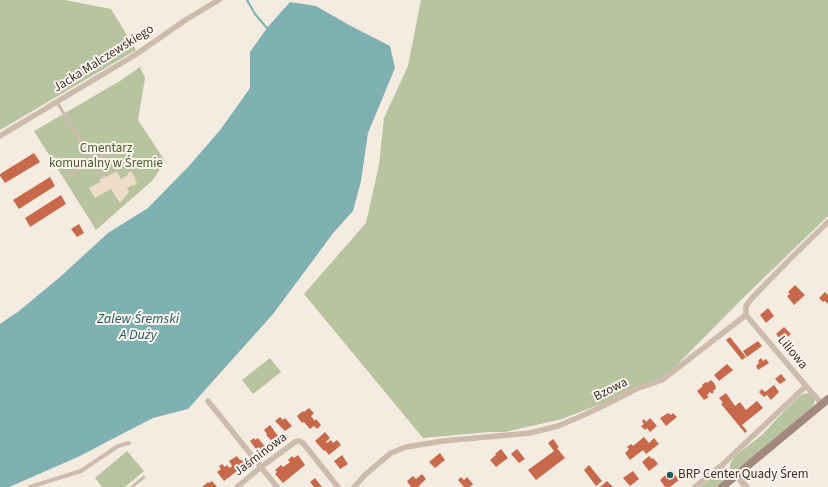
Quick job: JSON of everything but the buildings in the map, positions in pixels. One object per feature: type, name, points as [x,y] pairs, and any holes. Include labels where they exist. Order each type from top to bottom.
[{"type":"main road","points":[[722,487],[825,402]]},
{"type":"street","name":"Jacka Malczewskiego","points":[[0,136],[135,55],[187,19],[219,0]]},
{"type":"street","points":[[746,315],[746,306],[752,298],[828,222]]},
{"type":"street","name":"Liliowa","points":[[746,315],[806,386],[825,402]]},
{"type":"street","name":"Bzowa","points":[[354,487],[380,462],[391,454],[406,447],[443,441],[530,433],[558,426],[584,415],[636,389],[662,380],[746,315]]},
{"type":"street","points":[[695,487],[806,386]]},
{"type":"street","points":[[208,401],[277,487]]},
{"type":"street","name":"Jaśminowa","points":[[237,487],[261,467],[295,442],[299,441],[303,443],[338,487]]},
{"type":"street","points":[[30,487],[81,471],[118,446],[129,443]]},
{"type":"street","points":[[735,476],[746,487]]},
{"type":"lane","points":[[57,102],[102,178]]},
{"type":"lane","points":[[68,176],[121,145]]},
{"type":"lane","points":[[722,464],[735,476]]},
{"type":"lane","points":[[132,487],[144,477]]},
{"type":"green space","name":"Cmentarz komunalny w Śremie","points":[[0,0],[65,0],[111,9],[136,50],[0,130]]},
{"type":"green space","points":[[421,0],[828,0],[828,216],[744,297],[662,380],[562,419],[505,432],[423,438],[304,294],[366,223],[379,165],[384,118],[408,66]]},
{"type":"green space","name":"Cmentarz komunalny w Śremie","points":[[140,67],[145,78],[138,120],[165,161],[153,180],[96,230],[34,131],[120,81]]},
{"type":"green space","points":[[270,358],[281,372],[253,394],[242,380]]},
{"type":"green space","points":[[809,393],[813,395],[815,399],[812,407],[750,459],[734,471],[731,471],[730,464],[734,457],[763,434],[800,396]]},
{"type":"green space","points":[[127,451],[144,471],[125,487],[102,487],[95,478]]},
{"type":"green space","points":[[718,471],[722,471],[725,474],[720,485],[716,487],[700,487],[712,477]]},
{"type":"shaded area","points":[[117,171],[121,179],[128,175],[131,171],[137,183],[134,186],[133,185],[127,188],[129,192],[120,203],[111,189],[95,198],[89,188],[100,182],[100,179],[104,176],[106,177]]},
{"type":"water","name":"Zalew Śremski A Duży","points":[[290,2],[316,6],[390,46],[395,68],[368,133],[361,181],[353,211],[334,232],[273,314],[188,409],[153,418],[78,457],[9,487],[0,487],[0,324],[19,311],[60,277],[108,233],[148,208],[189,166],[221,129],[250,88],[250,52],[267,28]]},
{"type":"waterway","points":[[247,0],[255,14],[267,28]]},
{"type":"place","name":"BRP Center Quady Śrem","points":[[670,475]]}]
